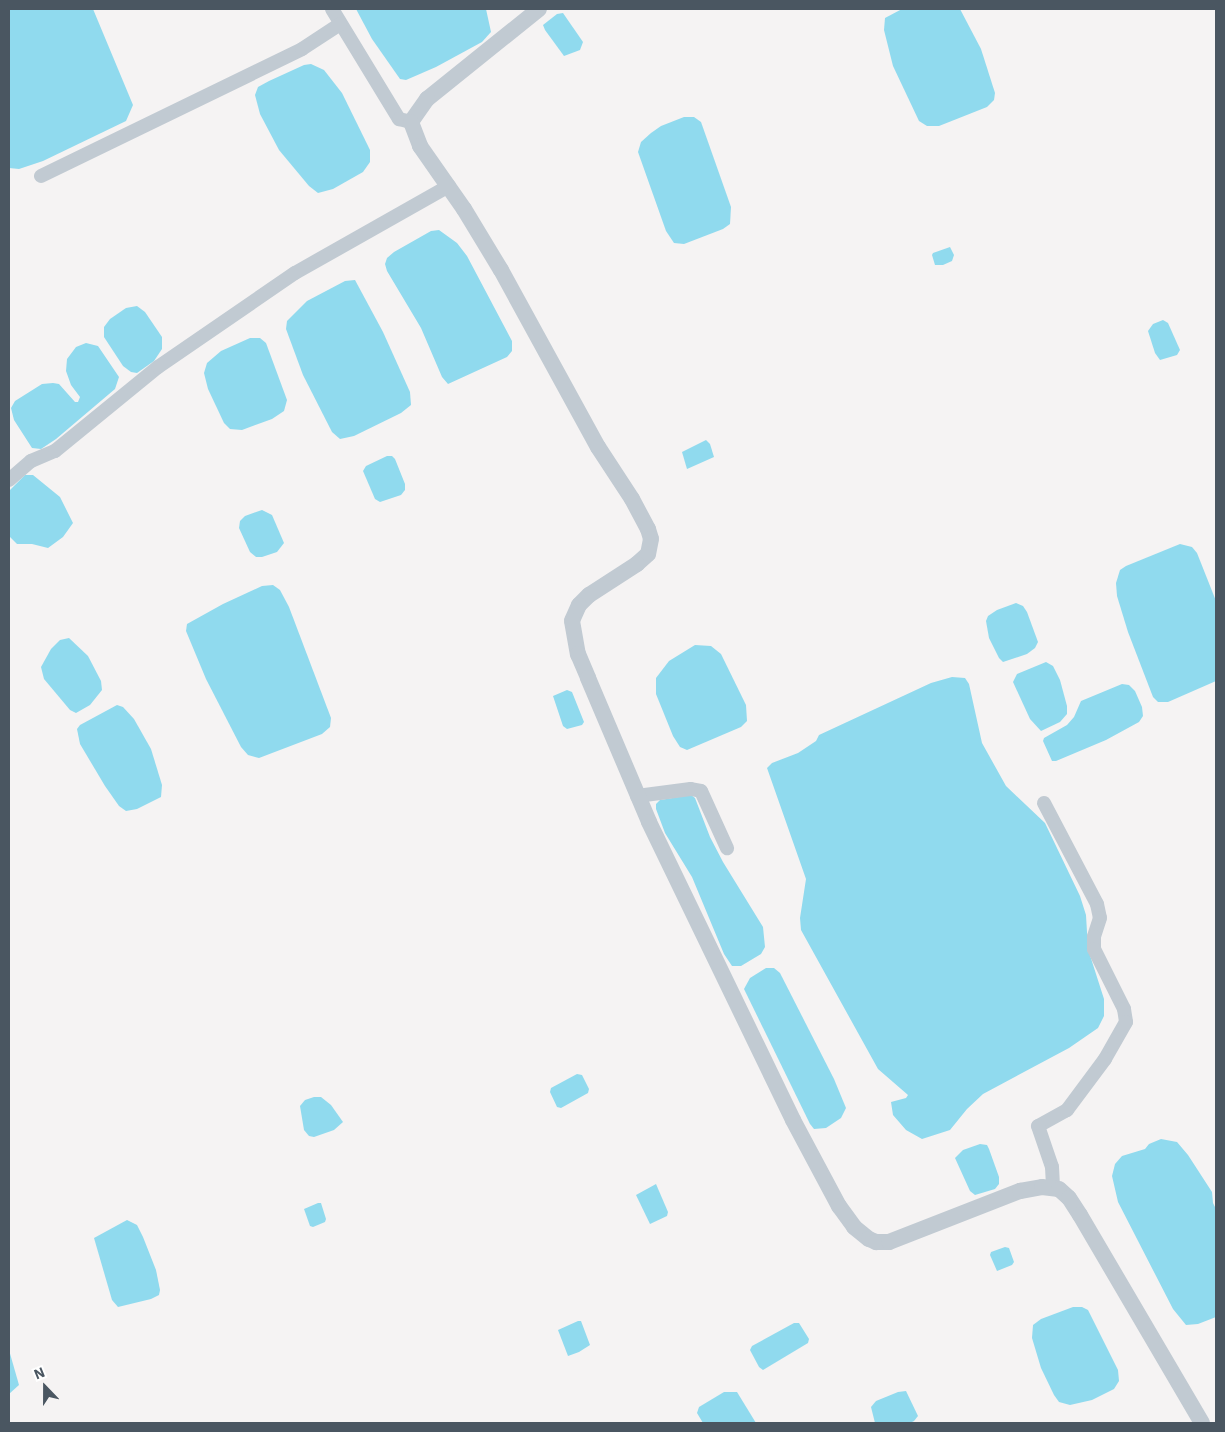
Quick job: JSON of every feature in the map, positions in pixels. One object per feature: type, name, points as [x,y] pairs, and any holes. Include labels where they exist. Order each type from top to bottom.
[{"type":"street","points":[[332,9],[399,119],[411,122]]},
{"type":"street","points":[[411,122],[432,95],[539,9]]},
{"type":"street","points":[[41,176],[302,49],[340,24]]},
{"type":"street","points":[[411,122],[420,146],[449,186],[502,270],[598,447],[637,507],[648,529],[651,540],[648,554],[638,564],[589,595],[579,605],[572,621],[578,654],[637,796],[793,1120],[839,1206],[858,1231],[876,1242],[889,1242],[1020,1191],[1053,1188],[1064,1193],[1074,1204],[1202,1423]]},
{"type":"street","points":[[9,480],[31,460],[55,451],[158,367],[295,273],[449,186]]},
{"type":"street","points":[[637,796],[691,788],[702,791],[726,848]]},
{"type":"street","points":[[1044,803],[1096,904],[1100,918],[1094,937],[1094,948],[1124,1010],[1126,1022],[1105,1059],[1067,1110],[1038,1126],[1052,1167],[1053,1188]]},
{"type":"water","points":[[9,9],[93,9],[133,105],[126,121],[43,161],[19,169],[9,168]]},
{"type":"water","points":[[356,9],[486,9],[491,32],[482,42],[436,67],[406,80],[400,79],[372,39]]},
{"type":"water","points":[[902,9],[960,9],[981,49],[995,93],[994,100],[987,107],[939,126],[927,126],[919,121],[893,66],[884,30],[885,18]]},
{"type":"water","points":[[563,13],[583,42],[580,50],[564,56],[543,25],[557,14]]},
{"type":"water","points":[[311,64],[324,70],[342,93],[370,150],[370,162],[363,172],[333,189],[318,193],[309,186],[279,150],[260,114],[255,95],[258,87],[304,65]]},
{"type":"water","points":[[684,117],[694,117],[701,122],[731,207],[730,224],[723,229],[684,244],[674,243],[666,231],[638,152],[641,142],[651,133],[661,126]]},
{"type":"water","points":[[439,230],[457,243],[467,256],[512,341],[512,351],[507,357],[448,384],[442,377],[421,328],[387,271],[385,264],[387,258],[394,252],[431,231]]},
{"type":"water","points":[[950,247],[954,255],[952,261],[943,265],[935,265],[933,253]]},
{"type":"water","points":[[355,280],[383,332],[410,392],[411,405],[401,413],[354,436],[340,439],[332,432],[303,375],[286,329],[287,321],[307,301],[345,281]]},
{"type":"water","points":[[137,306],[145,312],[162,337],[162,349],[154,361],[137,373],[131,372],[123,366],[104,337],[104,327],[110,319],[126,308]]},
{"type":"water","points":[[1163,320],[1168,323],[1180,350],[1177,355],[1160,360],[1155,353],[1148,331],[1153,324]]},
{"type":"water","points":[[250,338],[260,338],[266,343],[287,400],[284,411],[272,419],[242,430],[230,429],[224,423],[208,389],[204,373],[207,363],[221,351]]},
{"type":"water","points":[[86,343],[98,346],[119,377],[115,389],[56,439],[41,449],[32,448],[14,420],[11,408],[15,401],[42,384],[53,383],[59,384],[75,402],[78,402],[80,397],[71,385],[66,371],[67,359],[76,347]]},
{"type":"water","points":[[706,440],[710,444],[714,457],[687,469],[682,452]]},
{"type":"water","points":[[387,456],[392,456],[395,459],[405,484],[405,490],[401,495],[380,502],[375,499],[363,471],[366,466]]},
{"type":"water","points":[[25,475],[33,475],[60,497],[73,523],[63,537],[48,548],[32,544],[17,544],[9,536],[9,491]]},
{"type":"water","points":[[262,510],[272,515],[284,543],[277,552],[256,557],[250,552],[239,528],[240,521],[245,516]]},
{"type":"water","points":[[1180,544],[1192,547],[1197,553],[1216,601],[1216,681],[1168,702],[1158,702],[1153,697],[1128,632],[1117,596],[1116,583],[1120,570],[1126,566]]},
{"type":"water","points":[[273,585],[280,590],[289,607],[331,718],[330,727],[322,734],[259,758],[248,755],[241,747],[206,679],[186,631],[187,624],[223,604],[262,586]]},
{"type":"water","points":[[1016,603],[1023,606],[1027,612],[1038,642],[1035,648],[1027,654],[1003,662],[989,638],[986,621],[988,616],[997,610]]},
{"type":"water","points":[[69,638],[88,656],[101,681],[102,690],[90,705],[76,713],[70,710],[44,679],[41,667],[51,649],[60,640]]},
{"type":"water","points":[[695,645],[711,646],[721,654],[746,705],[747,721],[741,727],[687,750],[680,747],[673,736],[656,694],[656,678],[669,661]]},
{"type":"water","points":[[1046,662],[1053,666],[1060,680],[1067,706],[1067,714],[1060,722],[1041,731],[1030,719],[1013,682],[1017,674]]},
{"type":"water","points":[[952,677],[965,678],[969,684],[982,743],[1006,786],[1045,823],[1080,896],[1086,915],[1088,949],[1104,999],[1104,1016],[1098,1028],[1069,1048],[983,1094],[967,1109],[950,1130],[922,1139],[906,1130],[893,1115],[891,1102],[906,1098],[908,1095],[878,1069],[801,930],[800,918],[806,879],[767,768],[772,763],[798,753],[816,741],[819,735],[931,683]]},
{"type":"water","points":[[1122,684],[1129,685],[1135,691],[1142,707],[1143,716],[1139,722],[1106,740],[1052,761],[1043,741],[1044,738],[1067,725],[1074,717],[1081,701]]},
{"type":"water","points":[[567,690],[572,692],[584,722],[582,725],[567,729],[563,726],[553,696]]},
{"type":"water","points":[[117,705],[123,707],[134,719],[151,749],[162,785],[161,797],[137,809],[126,811],[119,806],[105,786],[80,744],[77,729],[80,725]]},
{"type":"water","points":[[691,795],[695,798],[710,837],[723,862],[763,927],[765,947],[761,954],[741,966],[732,966],[724,954],[692,877],[665,833],[656,809],[656,804],[660,800]]},
{"type":"water","points":[[766,968],[774,968],[780,973],[834,1079],[846,1108],[841,1118],[826,1128],[814,1129],[810,1124],[744,989],[750,978]]},
{"type":"water","points":[[577,1074],[582,1075],[589,1089],[588,1093],[561,1108],[557,1107],[550,1092],[551,1088]]},
{"type":"water","points":[[321,1097],[331,1105],[343,1122],[334,1130],[314,1137],[309,1136],[304,1130],[300,1106],[305,1100]]},
{"type":"water","points":[[1161,1139],[1177,1142],[1188,1155],[1212,1192],[1213,1203],[1216,1209],[1216,1317],[1198,1324],[1186,1325],[1173,1309],[1118,1202],[1112,1176],[1115,1164],[1122,1156],[1145,1149],[1149,1144]]},
{"type":"water","points":[[980,1144],[987,1145],[989,1149],[999,1177],[999,1184],[995,1189],[975,1195],[970,1191],[955,1158],[963,1150]]},
{"type":"water","points":[[656,1184],[668,1212],[667,1216],[650,1224],[636,1195]]},
{"type":"water","points":[[321,1203],[326,1219],[325,1222],[313,1227],[310,1226],[304,1209]]},
{"type":"water","points":[[127,1220],[137,1225],[143,1237],[156,1270],[160,1290],[159,1295],[151,1299],[118,1307],[112,1300],[94,1238]]},
{"type":"water","points":[[1005,1247],[1009,1248],[1014,1262],[1012,1265],[997,1271],[990,1255],[991,1252]]},
{"type":"water","points":[[1073,1307],[1082,1307],[1088,1310],[1118,1370],[1119,1381],[1114,1389],[1092,1400],[1070,1405],[1059,1402],[1054,1395],[1041,1368],[1032,1338],[1033,1325],[1041,1319]]},
{"type":"water","points":[[581,1321],[590,1345],[568,1356],[558,1330]]},
{"type":"water","points":[[794,1323],[799,1323],[809,1339],[808,1343],[763,1370],[759,1367],[750,1350],[752,1346]]},
{"type":"water","points":[[9,1350],[19,1385],[9,1394]]},
{"type":"water","points":[[906,1391],[918,1416],[914,1421],[910,1423],[875,1423],[871,1407],[876,1401],[898,1392]]},
{"type":"water","points":[[724,1392],[737,1392],[756,1423],[703,1423],[697,1413],[699,1407]]}]
